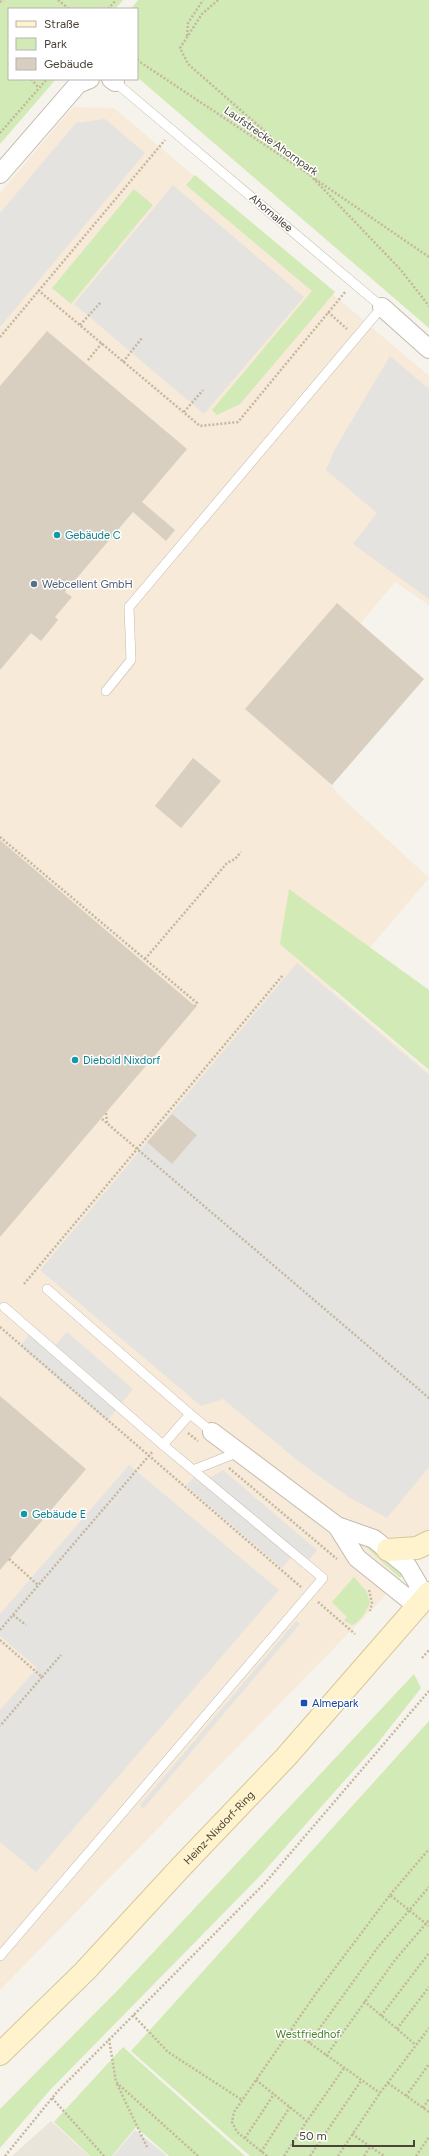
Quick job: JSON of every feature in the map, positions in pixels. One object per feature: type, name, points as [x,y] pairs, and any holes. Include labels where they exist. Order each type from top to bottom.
[{"type":"main road","points":[[388,1550],[417,1548],[429,1542]]},
{"type":"main road","name":"Heinz-Nixdorf-Ring","points":[[0,2054],[85,1971],[181,1867],[286,1757],[423,1600]]},
{"type":"street","points":[[0,174],[78,84],[88,80]]},
{"type":"street","name":"Ahornallee","points":[[382,307],[429,348]]},
{"type":"street","points":[[212,1432],[337,1526],[374,1539],[388,1550],[408,1567],[418,1584],[423,1600]]},
{"type":"street","points":[[337,1526],[357,1558],[423,1600]]},
{"type":"lane","name":"Ahornallee","points":[[113,80],[382,307]]},
{"type":"lane","points":[[106,692],[131,660],[129,607],[382,307]]},
{"type":"lane","points":[[47,1289],[212,1432]]},
{"type":"lane","points":[[0,1956],[123,1815],[323,1578],[163,1445],[4,1307]]},
{"type":"lane","points":[[163,1445],[190,1414]]},
{"type":"lane","points":[[193,1470],[239,1452]]},
{"type":"path","points":[[0,2],[4,0]]},
{"type":"path","points":[[58,0],[68,8]]},
{"type":"path","points":[[109,8],[116,0]]},
{"type":"path","points":[[187,36],[188,23],[202,0]]},
{"type":"path","points":[[218,0],[202,14],[180,48],[188,64],[269,135],[296,165]]},
{"type":"path","name":"Laufstrecke Ahornpark","points":[[138,61],[310,175],[400,269],[429,306]]},
{"type":"path","points":[[32,80],[39,88]]},
{"type":"path","points":[[0,133],[46,80]]},
{"type":"path","points":[[0,337],[173,131]]},
{"type":"path","points":[[310,175],[429,257]]},
{"type":"path","points":[[38,290],[200,426],[238,422],[353,283]]},
{"type":"path","points":[[80,326],[101,302]]},
{"type":"path","points":[[328,312],[357,338]]},
{"type":"path","points":[[123,362],[142,338]]},
{"type":"path","points":[[88,360],[102,344]]},
{"type":"path","points":[[184,412],[203,390]]},
{"type":"path","points":[[0,837],[197,1004],[195,1006]]},
{"type":"path","points":[[145,960],[227,863],[235,859],[241,852]]},
{"type":"path","points":[[24,1284],[136,1148],[283,975]]},
{"type":"path","points":[[106,1113],[107,1124]]},
{"type":"path","points":[[102,1119],[429,1398]]},
{"type":"path","points":[[0,1327],[356,1634]]},
{"type":"path","points":[[180,1426],[337,1560]]},
{"type":"path","points":[[0,1630],[148,1456]]},
{"type":"path","points":[[9,1559],[38,1585]]},
{"type":"path","points":[[13,1615],[26,1625]]},
{"type":"path","points":[[0,1640],[42,1677]]},
{"type":"path","points":[[422,1658],[429,1650]]},
{"type":"path","points":[[0,1726],[61,1655]]},
{"type":"path","points":[[5,2156],[52,2098],[265,1883],[429,1691]]},
{"type":"path","points":[[267,2156],[237,2132],[232,2122],[234,2112],[290,2030],[360,1934],[390,1895],[429,1849]]},
{"type":"path","points":[[309,2043],[378,1946],[429,1887]]},
{"type":"path","points":[[390,1895],[429,1926]]},
{"type":"path","points":[[326,2056],[364,2001],[429,1920]]},
{"type":"path","points":[[381,2016],[429,1953]]},
{"type":"path","points":[[397,2029],[429,1987]]},
{"type":"path","points":[[364,2001],[416,2045]]},
{"type":"path","points":[[133,2015],[168,2052],[242,2100]]},
{"type":"path","points":[[338,2156],[380,2093],[429,2028]]},
{"type":"path","points":[[290,2030],[380,2093]]},
{"type":"path","points":[[109,2039],[116,2082],[147,2147]]},
{"type":"path","points":[[406,2096],[429,2064]]},
{"type":"path","points":[[284,2156],[344,2068]]},
{"type":"path","points":[[256,2080],[307,2121]]},
{"type":"path","points":[[310,2156],[361,2081]]},
{"type":"path","points":[[116,2082],[198,2156]]},
{"type":"path","points":[[388,2083],[429,2112]]},
{"type":"path","points":[[245,2138],[274,2094]]},
{"type":"path","points":[[52,2098],[104,2156]]},
{"type":"path","points":[[423,2108],[429,2099]]},
{"type":"path","points":[[261,2152],[290,2107]]},
{"type":"path","points":[[352,2134],[384,2156]]},
{"type":"path","points":[[416,2156],[429,2137]]},
{"type":"path","points":[[364,2156],[370,2147]]},
{"type":"shaded area","points":[[73,107],[114,108],[429,376],[429,605],[395,582],[282,718],[337,793],[429,878],[333,991],[429,1072],[429,1546],[379,1602],[0,1990],[0,193]],"holes":[[[134,189],[153,205],[71,304],[52,288]]]},
{"type":"shaded area","points":[[105,119],[145,153],[0,327],[0,213],[76,123]]},
{"type":"shaded area","points":[[173,185],[304,297],[204,414],[74,304]]},
{"type":"shaded area","points":[[390,356],[429,389],[429,599],[353,544],[377,513],[326,470],[335,449]]},
{"type":"shaded area","points":[[297,963],[429,1075],[429,1467],[387,1518],[347,1496],[302,1464],[223,1399],[201,1406],[40,1270]]},
{"type":"shaded area","points":[[33,1331],[53,1348],[67,1332],[133,1389],[107,1421],[20,1346]]},
{"type":"shaded area","points":[[129,1465],[279,1590],[36,1872],[0,1842],[0,1710],[37,1668],[0,1636],[0,1614]]},
{"type":"shaded area","points":[[223,1470],[317,1550],[310,1559],[291,1557],[282,1568],[186,1486],[195,1476],[203,1482]]},
{"type":"shaded area","points":[[296,1621],[300,1624],[143,1809],[140,1805]]},
{"type":"shaded area","points":[[51,2121],[89,2156],[12,2156]]},
{"type":"shaded area","points":[[135,2130],[166,2155],[166,2156],[113,2156]]},
{"type":"green space","points":[[0,0],[123,0],[116,8],[8,8],[8,80],[55,80],[0,144]]},
{"type":"green space","points":[[138,0],[429,0],[429,328],[138,78],[138,8],[132,8]]},
{"type":"green space","points":[[195,175],[335,292],[240,404],[217,415],[212,410],[312,291],[186,185]]},
{"type":"green space","points":[[134,189],[153,205],[71,304],[52,288]]},
{"type":"green space","points":[[289,889],[429,990],[429,1070],[280,944]]},
{"type":"green space","points":[[366,1545],[369,1545],[401,1568],[404,1577],[399,1577],[366,1547]]},
{"type":"green space","points":[[354,1577],[367,1592],[370,1603],[365,1613],[355,1624],[352,1625],[344,1621],[347,1617],[332,1602]]},
{"type":"green space","points":[[414,1674],[421,1688],[377,1744],[259,1877],[50,2090],[0,2148],[0,2109],[118,1990]]},
{"type":"green space","name":"Westfriedhof","points":[[429,1721],[429,2156],[250,2156],[131,2051]]},
{"type":"green space","points":[[123,2047],[245,2156],[169,2156],[136,2127],[112,2156],[90,2156],[54,2122]]},
{"type":"building","name":"Gebäude C","points":[[47,331],[187,449],[142,502],[175,530],[166,541],[133,512],[65,592],[72,597],[55,617],[58,620],[41,641],[31,633],[0,670],[0,386]]},
{"type":"building","points":[[337,603],[424,679],[332,785],[245,709]]},
{"type":"building","points":[[193,758],[221,781],[181,828],[155,806]]},
{"type":"building","name":"Diebold Nixdorf","points":[[0,840],[196,1007],[0,1237]]},
{"type":"building","points":[[172,1114],[197,1135],[172,1164],[147,1142]]},
{"type":"building","name":"Gebäude E","points":[[0,1396],[86,1469],[0,1570]]},
{"type":"place","name":"Gebäude C","points":[[57,535]]},
{"type":"place","name":"Webcellent GmbH","points":[[34,584]]},
{"type":"place","name":"Diebold Nixdorf","points":[[75,1060]]},
{"type":"place","name":"Gebäude E","points":[[24,1514]]},
{"type":"place","name":"Almepark","points":[[304,1703]]}]
